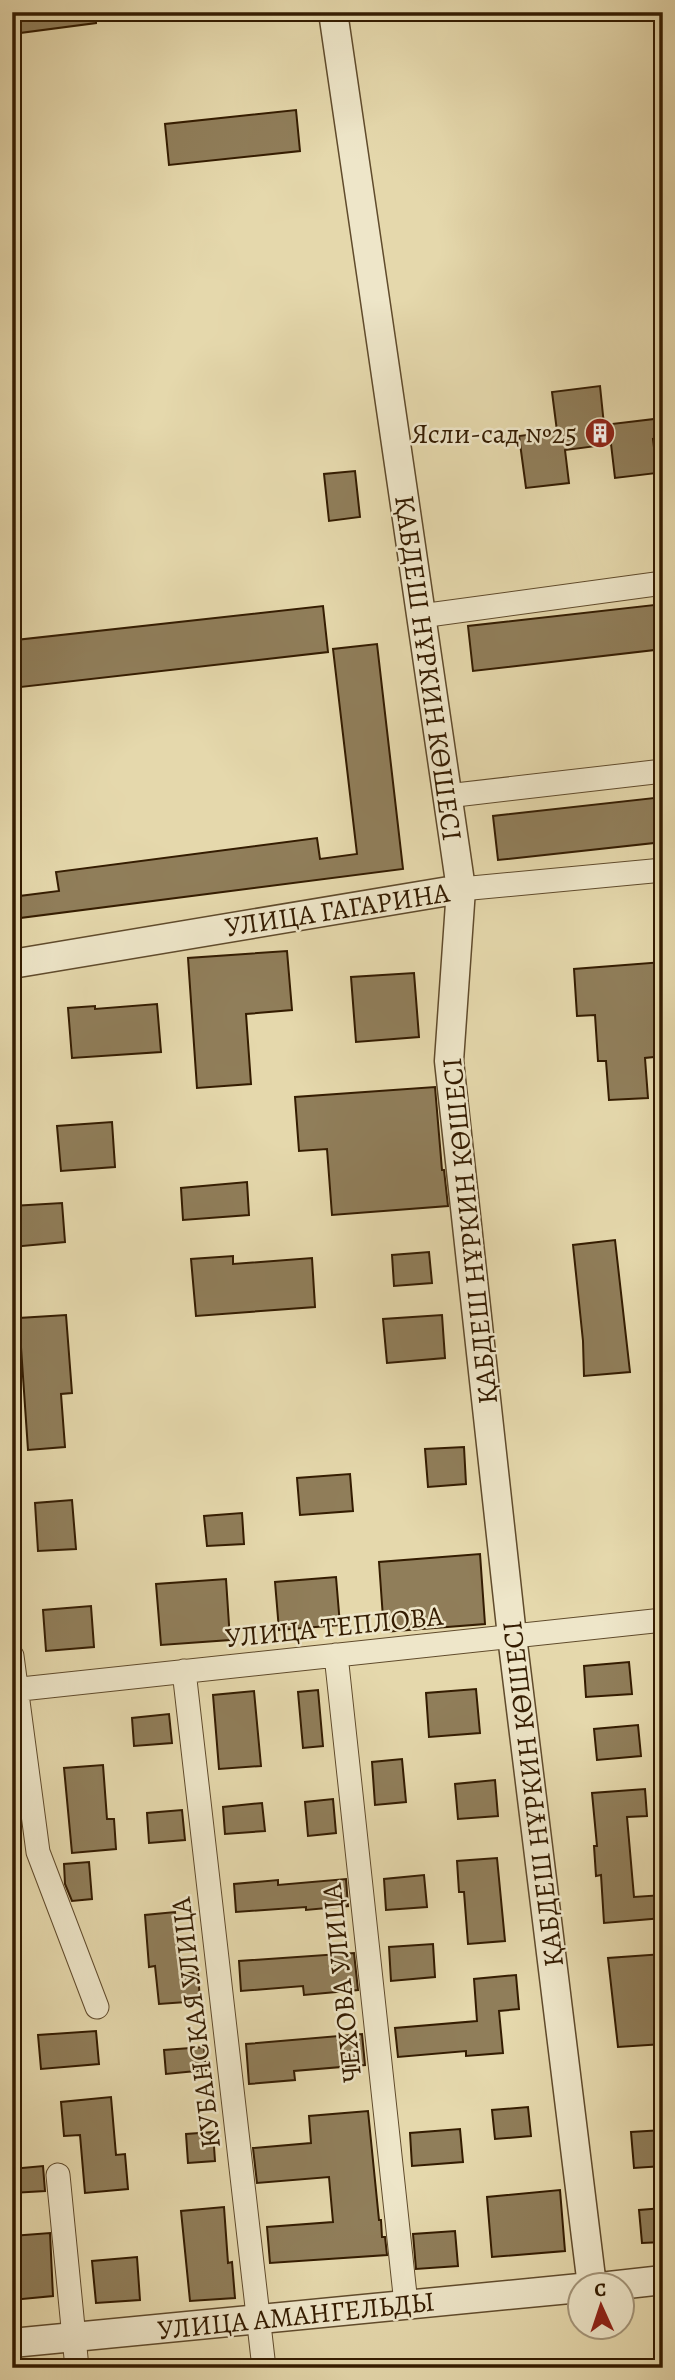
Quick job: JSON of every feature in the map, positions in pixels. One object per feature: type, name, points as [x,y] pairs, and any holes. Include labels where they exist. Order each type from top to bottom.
[{"type":"street","name":"ҚАБДЕШ НҰРКИН КӨШЕСІ","points":[[333,12],[461,889],[449,1061],[512,1636],[590,2272]]},
{"type":"street","points":[[421,616],[663,583]]},
{"type":"street","points":[[447,796],[663,771]]},
{"type":"street","name":"УЛИЦА ГАГАРИНА","points":[[12,964],[461,889],[663,870]]},
{"type":"street","name":"УЛИЦА ТЕПЛОВА","points":[[14,1689],[663,1620]]},
{"type":"street","name":"ЧЕХОВА УЛИЦА","points":[[335,1655],[406,2304]]},
{"type":"street","points":[[12,1656],[14,1689],[38,1852],[97,2007]]},
{"type":"street","name":"КУБАНСКАЯ УЛИЦА","points":[[184,1671],[264,2368]]},
{"type":"street","points":[[58,2175],[77,2368]]},
{"type":"street","points":[[636,2283],[663,2280]]},
{"type":"street","name":"УЛИЦА АМАНГЕЛЬДЫ","points":[[12,2343],[566,2289]]},
{"type":"building","points":[[12,12],[96,12],[96,23],[12,34]]},
{"type":"building","points":[[296,110],[300,151],[169,165],[165,124]]},
{"type":"building","name":"Ясли-сад №25","points":[[600,386],[604,425],[663,418],[663,438],[653,439],[657,473],[615,478],[611,444],[565,450],[569,483],[526,488],[519,436],[557,431],[552,392]]},
{"type":"building","points":[[355,471],[360,517],[329,521],[324,474]]},
{"type":"building","points":[[663,604],[663,649],[473,671],[468,626]]},
{"type":"building","points":[[323,606],[328,652],[21,687],[16,640]]},
{"type":"building","points":[[377,644],[403,869],[12,919],[12,897],[59,891],[56,872],[317,838],[320,859],[357,854],[333,649]]},
{"type":"building","points":[[663,797],[663,842],[498,860],[493,816]]},
{"type":"building","points":[[287,951],[292,1010],[246,1014],[251,1084],[197,1088],[188,958]]},
{"type":"building","points":[[663,962],[663,1056],[645,1058],[648,1098],[609,1100],[606,1061],[598,1061],[595,1015],[577,1016],[574,969]]},
{"type":"building","points":[[414,973],[419,1037],[356,1042],[351,977]]},
{"type":"building","points":[[157,1004],[161,1052],[72,1058],[68,1008],[95,1006],[95,1009]]},
{"type":"building","points":[[435,1087],[448,1206],[332,1215],[327,1149],[299,1151],[295,1097]]},
{"type":"building","points":[[112,1122],[115,1167],[61,1171],[57,1126]]},
{"type":"building","points":[[247,1182],[249,1215],[183,1220],[181,1188]]},
{"type":"building","points":[[62,1203],[65,1242],[12,1247],[12,1206]]},
{"type":"building","points":[[615,1240],[630,1372],[584,1376],[573,1245]]},
{"type":"building","points":[[429,1252],[432,1283],[394,1286],[392,1255]]},
{"type":"building","points":[[233,1256],[233,1264],[312,1258],[315,1307],[196,1316],[191,1259]]},
{"type":"building","points":[[66,1315],[72,1393],[61,1394],[65,1447],[28,1450],[19,1318]]},
{"type":"building","points":[[442,1315],[445,1358],[387,1363],[383,1319]]},
{"type":"building","points":[[464,1447],[466,1484],[428,1487],[425,1449]]},
{"type":"building","points":[[350,1474],[353,1511],[300,1515],[297,1478]]},
{"type":"building","points":[[72,1500],[76,1549],[38,1551],[35,1503]]},
{"type":"building","points":[[242,1513],[244,1544],[207,1546],[204,1516]]},
{"type":"building","points":[[480,1554],[485,1624],[384,1632],[379,1562]]},
{"type":"building","points":[[336,1577],[340,1625],[279,1630],[275,1582]]},
{"type":"building","points":[[226,1579],[230,1640],[161,1645],[156,1584]]},
{"type":"building","points":[[91,1606],[94,1647],[46,1651],[43,1610]]},
{"type":"building","points":[[629,1662],[632,1694],[586,1697],[584,1666]]},
{"type":"building","points":[[476,1689],[480,1733],[429,1737],[426,1693]]},
{"type":"building","points":[[318,1690],[323,1746],[303,1748],[298,1692]]},
{"type":"building","points":[[254,1691],[261,1766],[219,1769],[213,1695]]},
{"type":"building","points":[[169,1714],[172,1743],[134,1746],[132,1718]]},
{"type":"building","points":[[638,1725],[641,1756],[597,1760],[594,1729]]},
{"type":"building","points":[[402,1759],[406,1802],[375,1805],[372,1762]]},
{"type":"building","points":[[103,1765],[107,1819],[114,1819],[116,1849],[72,1853],[64,1768]]},
{"type":"building","points":[[495,1780],[498,1816],[458,1819],[455,1784]]},
{"type":"building","points":[[645,1789],[647,1816],[627,1817],[634,1897],[663,1895],[663,1918],[604,1923],[601,1875],[596,1876],[594,1846],[597,1846],[592,1793]]},
{"type":"building","points":[[333,1799],[336,1833],[308,1836],[305,1802]]},
{"type":"building","points":[[262,1803],[265,1831],[225,1834],[223,1807]]},
{"type":"building","points":[[182,1810],[185,1840],[149,1843],[147,1813]]},
{"type":"building","points":[[497,1858],[505,1941],[468,1944],[464,1892],[459,1892],[457,1861]]},
{"type":"building","points":[[89,1862],[92,1899],[72,1901],[65,1884],[64,1864]]},
{"type":"building","points":[[424,1875],[427,1907],[386,1910],[384,1879]]},
{"type":"building","points":[[346,1879],[348,1906],[236,1912],[234,1884],[278,1880],[278,1885]]},
{"type":"building","points":[[175,1912],[181,1974],[198,1972],[200,2001],[159,2004],[155,1966],[149,1967],[145,1915]]},
{"type":"building","points":[[433,1944],[435,1977],[391,1981],[389,1947]]},
{"type":"building","points":[[354,1953],[358,1990],[304,1995],[303,1986],[241,1991],[239,1961]]},
{"type":"building","points":[[663,1954],[663,2044],[618,2047],[608,1958]]},
{"type":"building","points":[[516,1975],[519,2009],[499,2011],[503,2053],[466,2056],[466,2051],[398,2057],[395,2028],[477,2021],[474,1979]]},
{"type":"building","points":[[96,2031],[99,2064],[41,2069],[38,2035]]},
{"type":"building","points":[[362,2034],[365,2065],[294,2071],[295,2080],[249,2084],[246,2044]]},
{"type":"building","points":[[204,2047],[206,2070],[166,2074],[164,2050]]},
{"type":"building","points":[[111,2097],[116,2155],[125,2154],[128,2189],[85,2193],[80,2135],[64,2136],[61,2102]]},
{"type":"building","points":[[528,2107],[531,2136],[495,2139],[492,2110]]},
{"type":"building","points":[[368,2111],[379,2220],[387,2255],[270,2263],[267,2227],[333,2222],[329,2177],[257,2183],[253,2148],[311,2143],[309,2116]]},
{"type":"building","points":[[460,2129],[463,2162],[412,2166],[410,2133]]},
{"type":"building","points":[[663,2130],[663,2166],[634,2168],[631,2132]]},
{"type":"building","points":[[213,2132],[215,2161],[188,2163],[186,2134]]},
{"type":"building","points":[[43,2166],[45,2191],[12,2193],[12,2169]]},
{"type":"building","points":[[560,2190],[565,2251],[492,2257],[487,2197]]},
{"type":"building","points":[[224,2207],[228,2263],[232,2262],[235,2298],[190,2301],[181,2211]]},
{"type":"building","points":[[663,2208],[663,2242],[642,2243],[639,2210]]},
{"type":"building","points":[[455,2231],[458,2266],[416,2269],[413,2234]]},
{"type":"building","points":[[50,2233],[53,2296],[12,2300],[12,2236]]},
{"type":"building","points":[[137,2257],[140,2300],[96,2303],[92,2261]]},
{"type":"place","name":"Ясли-сад №25","points":[[600,433]]}]
